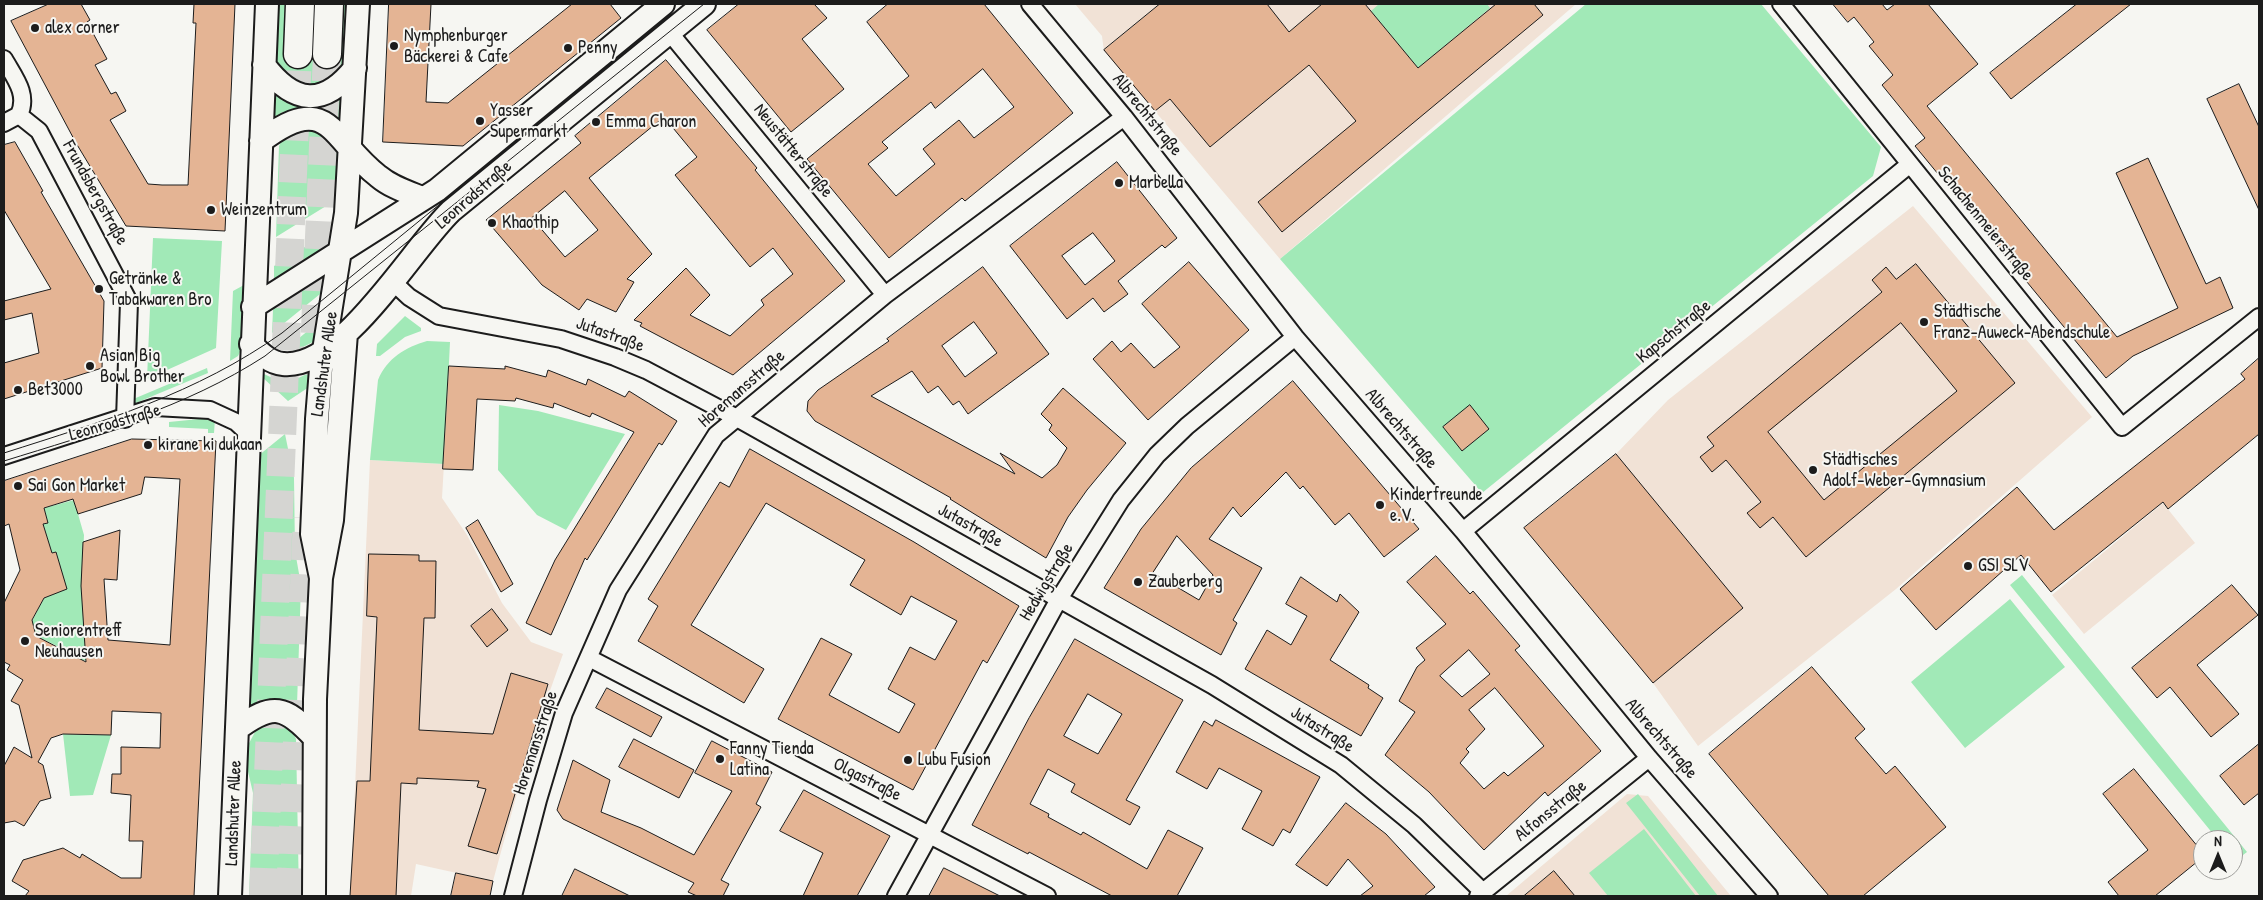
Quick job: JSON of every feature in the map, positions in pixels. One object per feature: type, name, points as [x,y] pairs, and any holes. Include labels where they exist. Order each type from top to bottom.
[{"type":"highway","points":[[298,54],[300,4]]},
{"type":"highway","points":[[327,54],[329,4]]},
{"type":"main road","points":[[261,141],[267,4]]},
{"type":"main road","name":"Landshuter Allee","points":[[321,578],[312,534],[317,419],[325,350],[342,249],[351,150],[358,4]]},
{"type":"main road","name":"Leonrodstraße","points":[[251,344],[273,362],[283,364],[300,362],[325,350],[346,333],[371,308],[436,225],[451,210],[704,4]]},
{"type":"main road","name":"Leonrodstraße","points":[[253,307],[457,174],[658,5]]},
{"type":"main road","points":[[264,65],[282,85],[297,95],[306,96],[328,93],[337,87],[355,68]]},
{"type":"main road","points":[[261,141],[290,121],[309,119],[326,124],[377,176],[391,185],[422,198]]},
{"type":"main road","name":"Landshuter Allee","points":[[230,896],[250,435],[251,344],[261,141]]},
{"type":"main road","name":"Landshuter Allee","points":[[314,896],[314,737],[321,578],[332,520],[346,333]]},
{"type":"main road","points":[[237,729],[258,715],[277,711],[296,718],[314,737]]},
{"type":"street","name":"Albrechtstraße","points":[[1030,4],[1124,117],[1295,337],[1463,531],[1649,758],[1769,896]]},
{"type":"street","name":"Schachenmeierstraße","points":[[1781,4],[2122,427],[2259,317]]},
{"type":"street","name":"Neustätterstraße","points":[[670,33],[885,294]]},
{"type":"street","points":[[4,59],[22,91],[24,100],[20,115],[4,123]]},
{"type":"street","name":"Frundsbergstraße","points":[[20,115],[39,131],[130,302],[125,419]]},
{"type":"street","name":"Horemansstraße","points":[[513,896],[552,748],[564,713],[618,590],[716,435],[885,294],[1124,117]]},
{"type":"street","name":"Kapschstraße","points":[[1463,531],[1910,164]]},
{"type":"street","name":"Jutastraße","points":[[393,282],[409,297],[439,316],[561,339],[615,357],[646,370],[736,418],[1212,685],[1349,770],[1414,825],[1481,894]]},
{"type":"street","name":"Hedwigstraße","points":[[896,896],[1058,599],[1121,500],[1158,455],[1211,405],[1295,337]]},
{"type":"street","name":"Leonrodstraße","points":[[4,456],[125,419],[155,407],[210,410],[236,422],[250,435]]},
{"type":"street","name":"Olgastraße","points":[[589,658],[1047,896]]},
{"type":"street","name":"Alfonsstraße","points":[[1481,894],[1649,758]]},
{"type":"shaded area","points":[[1075,4],[1576,4],[1280,259],[1104,51],[1102,36]]},
{"type":"shaded area","name":"Städtisches Adolf-Weber-Gymnasium","points":[[1913,206],[2092,417],[1896,589],[1698,746],[1653,683],[1524,528],[1616,454],[1668,400]]},
{"type":"shaded area","points":[[370,460],[444,464],[442,498],[467,535],[502,603],[531,642],[563,654],[529,750],[493,881],[416,864],[411,896],[350,896]]},
{"type":"shaded area","points":[[2163,503],[2195,543],[2084,634],[2052,595]]},
{"type":"shaded area","points":[[1627,794],[1648,796],[1731,896],[1506,896]]},
{"type":"green space","points":[[277,4],[288,4],[286,54],[339,56],[341,4],[349,4],[349,38],[345,61],[333,79],[317,87],[295,86],[278,68],[275,54]]},
{"type":"green space","points":[[1379,4],[1487,4],[1490,8],[1418,68],[1371,11]]},
{"type":"green space","points":[[1586,4],[1761,4],[1881,147],[1873,176],[1482,493],[1280,259]]},
{"type":"green space","points":[[273,89],[345,90],[343,128],[273,121]]},
{"type":"green space","points":[[298,126],[328,134],[341,155],[339,198],[276,237],[279,146],[284,135]]},
{"type":"green space","points":[[337,227],[336,241],[277,279],[274,278],[274,266]]},
{"type":"green space","points":[[153,238],[222,241],[216,348],[147,379]]},
{"type":"green space","points":[[325,272],[325,290],[272,333],[273,310],[276,304]]},
{"type":"green space","points":[[244,285],[241,350],[238,356],[230,361],[233,291]]},
{"type":"green space","points":[[405,316],[421,328],[421,331],[405,337],[380,356],[376,356],[377,344]]},
{"type":"green space","points":[[321,320],[317,340],[295,351],[287,348]]},
{"type":"green space","points":[[427,341],[450,342],[444,464],[370,460],[378,380],[386,365],[398,354]]},
{"type":"green space","points":[[207,368],[208,373],[131,405],[131,400]]},
{"type":"green space","points":[[308,373],[310,375],[309,387],[288,401],[262,377],[264,374],[275,379],[291,380]]},
{"type":"green space","points":[[499,405],[538,411],[625,434],[566,530],[537,515],[498,470]]},
{"type":"green space","points":[[208,415],[215,419],[214,433],[208,433],[208,429],[169,427],[169,422],[199,419]]},
{"type":"green space","points":[[285,434],[294,478],[295,551],[301,585],[297,705],[277,700],[249,708],[258,456]]},
{"type":"green space","points":[[74,500],[84,535],[82,578],[86,660],[52,670],[51,658],[57,646],[36,636],[31,623],[60,567],[56,552],[52,553],[43,524],[48,523],[44,508]]},
{"type":"green space","points":[[2022,575],[2229,830],[2210,830],[2010,585]]},
{"type":"green space","points":[[2010,599],[2065,667],[1965,748],[1911,682]]},
{"type":"green space","points":[[274,723],[288,727],[296,739],[299,896],[249,896],[253,793],[246,763],[247,747],[255,732],[264,726]]},
{"type":"green space","points":[[63,734],[111,735],[93,795],[70,796]]},
{"type":"green space","points":[[1638,794],[1718,896],[1700,896],[1626,803]]},
{"type":"green space","points":[[1644,829],[1696,896],[1608,896],[1589,873]]},
{"type":"green space","points":[[2243,847],[2247,852],[2243,855]]},
{"type":"building","points":[[49,4],[81,4],[90,20],[87,22],[107,59],[95,65],[111,94],[116,92],[126,111],[110,120],[148,184],[188,185],[196,23],[193,23],[194,4],[235,4],[225,231],[126,226],[76,143],[11,21]]},
{"type":"building","points":[[389,4],[431,4],[426,102],[448,103],[572,4],[610,4],[621,18],[463,146],[383,142]]},
{"type":"building","points":[[739,4],[814,4],[827,18],[802,39],[844,89],[791,132],[707,30]]},
{"type":"building","points":[[888,4],[984,4],[1073,113],[965,201],[962,198],[889,258],[807,159],[909,76],[867,22]],"holes":[[[983,69],[1014,107],[974,138],[959,120],[923,149],[935,164],[896,196],[868,164],[888,148],[882,142],[931,102],[935,108]]]},
{"type":"building","points":[[1160,4],[1267,4],[1289,32],[1322,4],[1365,4],[1418,68],[1496,4],[1534,4],[1543,15],[1282,232],[1258,202],[1356,121],[1309,65],[1210,147],[1170,99],[1155,111],[1104,50]]},
{"type":"building","points":[[1833,4],[1882,4],[1887,10],[1895,4],[1928,4],[1978,64],[1927,106],[2117,337],[2178,308],[2116,173],[2148,158],[2206,284],[2220,277],[2233,308],[2133,356],[2106,378],[1915,146],[1925,138],[1882,85],[1893,75],[1869,46],[1874,42],[1854,17],[1848,22]]},
{"type":"building","points":[[2077,4],[2131,4],[2011,99],[1990,73]]},
{"type":"building","points":[[666,60],[757,168],[755,170],[845,281],[733,375],[640,326],[642,323],[634,320],[686,268],[710,295],[690,315],[730,336],[764,305],[761,300],[793,274],[773,248],[750,267],[675,175],[697,157],[664,117],[589,178],[652,254],[627,279],[634,282],[616,312],[587,299],[579,310],[542,285],[486,220],[581,143],[575,136]],"holes":[[[565,191],[598,230],[565,257],[532,218]]]},
{"type":"building","points":[[2239,84],[2259,127],[2259,210],[2207,99]]},
{"type":"building","points":[[15,142],[43,191],[41,192],[104,301],[102,368],[4,399],[4,363],[39,353],[32,313],[4,320],[4,301],[51,289],[4,210],[4,145]]},
{"type":"building","points":[[1117,162],[1177,238],[1165,248],[1162,245],[1118,281],[1128,294],[1104,312],[1093,298],[1067,319],[1010,246]],"holes":[[[1093,233],[1115,261],[1085,285],[1062,256]]]},
{"type":"building","points":[[1189,262],[1249,330],[1148,420],[1093,359],[1112,341],[1121,352],[1131,343],[1154,368],[1180,347],[1142,304]]},
{"type":"building","points":[[1916,264],[2015,383],[1806,557],[1773,517],[1760,528],[1747,513],[1761,502],[1726,460],[1712,472],[1700,457],[1714,446],[1707,437],[1882,292],[1872,280],[1886,267],[1896,279]],"holes":[[[1901,323],[1957,391],[1824,500],[1768,432]]]},
{"type":"building","points":[[983,267],[1049,354],[968,414],[959,401],[953,405],[938,386],[928,393],[912,371],[871,396],[1015,474],[1000,453],[1042,478],[1057,465],[1067,448],[1049,430],[1052,425],[1041,414],[1063,388],[1126,443],[1087,490],[1068,517],[1046,558],[951,498],[815,421],[807,411],[808,401],[818,390],[889,341],[887,339]],"holes":[[[974,322],[997,353],[965,377],[942,346]]]},
{"type":"building","points":[[2259,358],[2259,434],[2168,509],[2163,502],[2051,592],[2021,555],[1936,630],[1900,589],[2017,487],[2054,530],[2245,379],[2241,374]]},
{"type":"building","points":[[449,366],[505,369],[505,366],[546,377],[548,370],[586,385],[588,379],[625,397],[629,391],[677,421],[662,445],[659,443],[587,560],[585,558],[551,635],[526,623],[555,560],[634,432],[592,413],[590,417],[554,403],[553,408],[516,398],[515,401],[477,399],[473,470],[443,469]]},
{"type":"building","points":[[1293,381],[1419,529],[1384,557],[1349,513],[1335,525],[1303,486],[1300,489],[1286,472],[1241,517],[1233,507],[1209,539],[1262,568],[1233,620],[1237,623],[1221,655],[1104,588],[1141,529],[1191,468]],"holes":[[[1177,536],[1213,575],[1199,600],[1153,573]]]},
{"type":"building","points":[[1470,405],[1489,429],[1462,451],[1443,427]]},
{"type":"building","points":[[132,439],[216,441],[194,896],[25,896],[29,891],[12,881],[23,860],[63,848],[80,858],[82,854],[121,878],[141,878],[143,841],[129,841],[131,795],[111,793],[112,774],[121,774],[121,747],[160,748],[161,713],[112,711],[111,735],[63,734],[51,738],[38,762],[43,765],[51,798],[40,801],[24,826],[15,821],[4,823],[4,766],[14,747],[32,758],[19,705],[11,701],[23,680],[7,670],[10,665],[4,662],[4,603],[20,570],[9,524],[4,526],[4,481]],"holes":[[[145,477],[180,479],[170,645],[108,640],[104,579],[117,580],[120,530],[83,542],[81,586],[86,662],[36,636],[32,620],[44,598],[67,589],[56,552],[52,553],[43,524],[48,523],[44,508],[73,499],[78,514],[141,494]]]},
{"type":"building","points":[[750,449],[914,542],[1019,606],[987,663],[983,660],[913,790],[778,719],[821,638],[852,654],[829,695],[899,733],[915,704],[888,689],[910,647],[935,660],[957,621],[911,596],[901,615],[850,585],[865,560],[766,503],[691,625],[764,669],[744,703],[638,641],[658,606],[648,599],[720,482],[729,487]]},
{"type":"building","points":[[1616,454],[1743,608],[1653,683],[1524,528]]},
{"type":"building","points":[[478,520],[513,584],[501,592],[466,528]]},
{"type":"building","points":[[369,554],[419,555],[419,561],[436,561],[435,618],[424,618],[419,730],[493,734],[511,673],[548,684],[497,854],[468,846],[486,789],[477,787],[479,781],[417,778],[417,784],[401,783],[396,896],[350,896],[357,781],[370,781],[377,617],[367,616]]},
{"type":"building","points":[[1436,556],[1470,594],[1473,591],[1520,646],[1515,650],[1601,751],[1548,796],[1545,792],[1484,850],[1429,792],[1385,755],[1415,712],[1399,701],[1417,667],[1425,660],[1416,648],[1446,624],[1407,582]],"holes":[[[1469,650],[1490,674],[1462,697],[1440,676]],[[1495,688],[1544,746],[1508,776],[1504,772],[1484,789],[1460,763],[1469,752],[1466,749],[1485,729],[1469,710]]]},
{"type":"building","points":[[1301,577],[1337,602],[1340,594],[1359,612],[1330,660],[1369,685],[1368,688],[1383,698],[1361,736],[1245,669],[1267,630],[1291,645],[1307,616],[1286,604]]},
{"type":"building","points":[[2232,585],[2258,615],[2197,665],[2239,714],[2211,737],[2170,687],[2157,698],[2132,668]]},
{"type":"building","points":[[492,609],[508,630],[487,647],[471,626]]},
{"type":"building","points":[[1075,639],[1183,700],[1126,800],[1140,807],[1130,825],[1071,792],[1075,784],[1048,769],[1030,804],[1049,814],[1048,817],[1081,835],[1083,832],[1147,869],[1168,830],[1203,848],[1177,896],[1112,896],[1029,852],[1028,854],[972,825],[1029,718]],"holes":[[[1088,694],[1122,714],[1098,754],[1064,736]]]},
{"type":"building","points":[[1812,667],[1865,729],[1855,738],[1886,774],[1895,766],[1946,827],[1863,896],[1829,896],[1709,754]]},
{"type":"building","points":[[607,688],[662,717],[651,737],[596,708]]},
{"type":"building","points":[[1216,720],[1320,777],[1290,833],[1283,829],[1273,846],[1242,829],[1262,791],[1219,768],[1207,789],[1176,772],[1204,721],[1212,726]]},
{"type":"building","points":[[634,739],[694,770],[679,798],[619,767]]},
{"type":"building","points":[[712,741],[772,772],[756,804],[761,807],[721,880],[729,884],[723,896],[697,896],[688,892],[694,883],[563,819],[557,810],[573,760],[610,780],[601,812],[641,828],[694,855],[732,791],[695,773]]},
{"type":"building","points":[[2259,744],[2259,793],[2244,805],[2220,776]]},
{"type":"building","points":[[2134,769],[2193,841],[2193,865],[2155,896],[2119,896],[2108,882],[2148,850],[2103,794]]},
{"type":"building","points":[[804,790],[890,836],[857,896],[803,896],[823,853],[780,831]]},
{"type":"building","points":[[1346,803],[1386,834],[1435,887],[1424,896],[1360,896],[1373,886],[1348,859],[1327,886],[1296,865]]},
{"type":"building","points":[[944,868],[1000,896],[929,896]]},
{"type":"building","points":[[575,869],[630,896],[562,896]]},
{"type":"building","points":[[1554,871],[1575,896],[1524,896]]},
{"type":"building","points":[[456,873],[493,881],[490,896],[451,896]]},
{"type":"tunnel","points":[[263,896],[298,54]]},
{"type":"tunnel","points":[[313,375],[327,54]]},
{"type":"tunnel","points":[[290,896],[307,518]]},
{"type":"tram line","points":[[4,453],[113,417],[183,389],[216,373],[282,333],[685,4]]},
{"type":"tram line","points":[[4,461],[138,418],[171,405],[235,374],[265,356],[704,4]]},
{"type":"place","name":"alex corner","points":[[35,28]]},
{"type":"place","name":"Nymphenburger Bäckerei & Cafe","points":[[394,46]]},
{"type":"place","name":"Penny","points":[[568,48]]},
{"type":"place","name":"Yasser Supermarkt","points":[[480,121]]},
{"type":"place","name":"Emma Charon","points":[[596,122]]},
{"type":"place","name":"Marbella","points":[[1119,183]]},
{"type":"place","name":"Weinzentrum","points":[[211,210]]},
{"type":"place","name":"Khaothip","points":[[492,223]]},
{"type":"place","name":"Getränke & Tabakwaren Bro","points":[[99,289]]},
{"type":"place","name":"Städtische Franz-Auweck-Abendschule","points":[[1924,322]]},
{"type":"place","name":"Asian Big Bowl Brother","points":[[90,366]]},
{"type":"place","name":"Bet3000","points":[[18,390]]},
{"type":"place","name":"kirane ki dukaan","points":[[148,445]]},
{"type":"place","name":"Städtisches Adolf-Weber-Gymnasium","points":[[1813,470]]},
{"type":"place","name":"Sai Gon Market","points":[[18,486]]},
{"type":"place","name":"Kinderfreunde e.V.","points":[[1380,505]]},
{"type":"place","name":"GSI SLV","points":[[1968,566]]},
{"type":"place","name":"Zauberberg","points":[[1138,582]]},
{"type":"place","name":"Seniorentreff Neuhausen","points":[[25,641]]},
{"type":"place","name":"Fanny Tienda Latina","points":[[720,759]]},
{"type":"place","name":"Lubu Fusion","points":[[908,760]]}]
